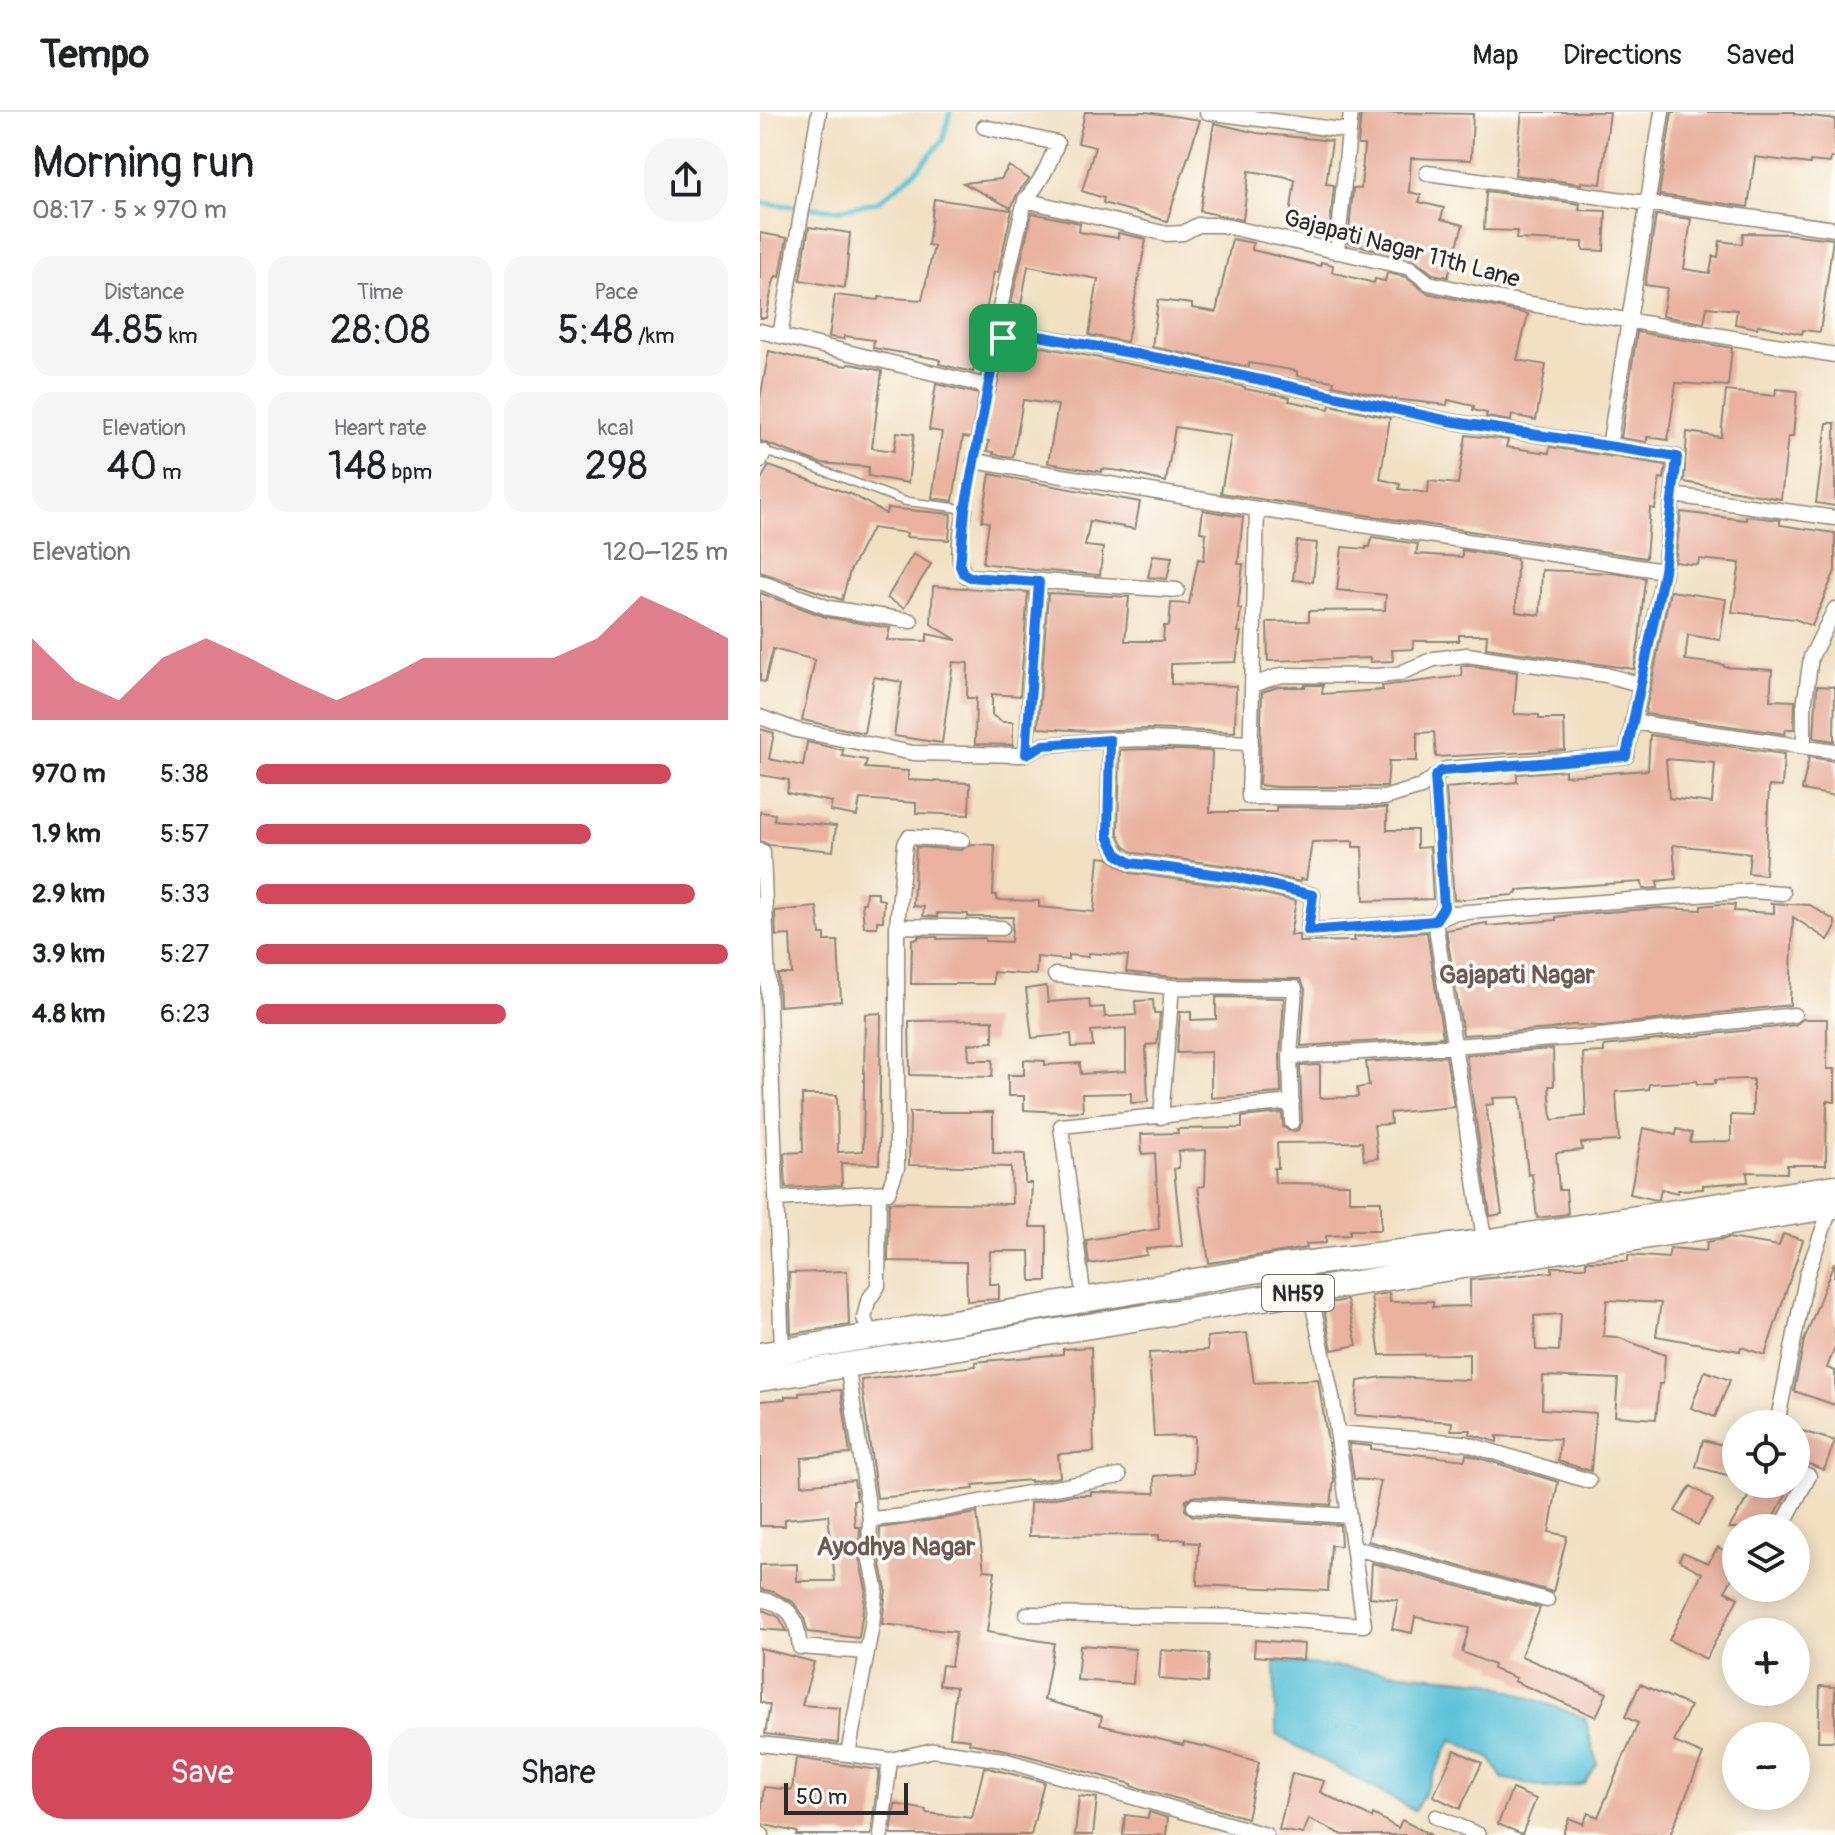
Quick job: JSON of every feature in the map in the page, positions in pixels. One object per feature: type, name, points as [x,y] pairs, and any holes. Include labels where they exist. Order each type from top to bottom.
[{"type":"highway","name":"NH59","points":[[760,1379],[1310,1291],[1486,1252],[1834,1200]]},
{"type":"highway","points":[[771,1353],[1277,1267],[1486,1252]]},
{"type":"street","points":[[780,336],[819,112]]},
{"type":"street","points":[[1207,112],[1349,131]]},
{"type":"street","points":[[1337,252],[1351,112]]},
{"type":"street","points":[[1609,447],[1662,112]]},
{"type":"street","points":[[760,331],[987,386],[1001,339],[999,312],[1025,200],[1044,175],[1057,143],[984,127]]},
{"type":"street","points":[[1427,173],[1835,229]]},
{"type":"street","name":"Gajapati Nagar 11th Lane","points":[[1025,200],[1167,234],[1183,233],[1198,225],[1221,225],[1410,268],[1429,283],[1501,299],[1835,355]]},
{"type":"street","points":[[1001,339],[1010,334],[1023,333],[1169,360],[1449,421],[1677,457],[1664,571],[1626,756],[1446,769],[1421,787],[1384,798],[1249,797],[1257,509]]},
{"type":"street","points":[[974,461],[1257,509],[1664,571]]},
{"type":"street","points":[[1673,495],[1835,518]]},
{"type":"street","points":[[965,509],[960,560],[963,573],[970,577],[1177,590]]},
{"type":"street","points":[[760,582],[829,608],[911,621]]},
{"type":"street","points":[[1026,754],[1039,582]]},
{"type":"street","points":[[1804,746],[1804,707],[1811,657],[1835,609]]},
{"type":"street","points":[[1252,685],[1282,675],[1398,674],[1434,659],[1467,655],[1606,675],[1639,684]]},
{"type":"street","points":[[760,717],[796,730],[895,751],[1026,754],[1044,745],[1110,740],[1251,743]]},
{"type":"street","points":[[1632,722],[1835,751]]},
{"type":"street","points":[[1110,740],[1108,836],[1117,854],[1131,863],[1235,877],[1313,895],[1308,931],[1435,921],[1454,913],[1750,891],[1783,893]]},
{"type":"street","points":[[1435,777],[1444,907],[1435,921],[1486,1252]]},
{"type":"street","points":[[777,1199],[888,1192],[897,1168],[897,926],[905,844],[909,837],[962,840]]},
{"type":"street","points":[[760,851],[763,852],[777,1199],[771,1353]]},
{"type":"street","points":[[897,926],[1002,928]]},
{"type":"street","points":[[1055,975],[1172,987],[1295,988],[1290,1057],[1292,1122]]},
{"type":"street","points":[[1161,1117],[1172,987]]},
{"type":"street","points":[[1290,1057],[1660,1030],[1794,1015]]},
{"type":"street","points":[[1084,1300],[1061,1126],[1292,1102]]},
{"type":"street","points":[[871,1336],[864,1318],[868,1301],[878,1286],[879,1194]]},
{"type":"street","points":[[1780,1410],[1807,1274],[1834,1200]]},
{"type":"street","points":[[1027,1614],[1248,1617],[1364,1625],[1337,1433],[1310,1291]]},
{"type":"street","points":[[847,1364],[870,1519],[869,1555],[876,1588],[848,1754]]},
{"type":"street","points":[[1337,1433],[1464,1443],[1589,1481]]},
{"type":"street","points":[[870,1519],[905,1516],[1119,1476]]},
{"type":"street","points":[[1194,1506],[1349,1516]]},
{"type":"street","points":[[1355,1548],[1547,1600]]},
{"type":"street","points":[[760,1599],[779,1603],[796,1620],[800,1647],[867,1652]]},
{"type":"street","points":[[760,1744],[890,1760],[934,1750],[1003,1760],[1266,1835]]},
{"type":"street","points":[[881,1835],[890,1760]]},
{"type":"street","points":[[1436,1817],[1479,1835]]},
{"type":"lane","points":[[761,455],[800,462],[904,501],[965,509],[987,386]]},
{"type":"water","points":[[1275,1661],[1485,1681],[1585,1718],[1597,1764],[1584,1784],[1551,1789],[1502,1778],[1491,1759],[1452,1739],[1415,1811],[1276,1735]]},
{"type":"building","points":[[1085,112],[1146,112],[1200,120],[1167,221],[1103,203],[1104,198],[1082,191],[1095,147],[1078,143]]},
{"type":"building","points":[[1361,112],[1473,114],[1471,160],[1411,158],[1409,192],[1421,195],[1419,202],[1444,208],[1441,219],[1463,225],[1448,277],[1433,274],[1412,258],[1348,243],[1353,188],[1361,189],[1364,145],[1358,145]]},
{"type":"building","points":[[1522,112],[1610,112],[1601,184],[1515,175]]},
{"type":"building","points":[[1672,112],[1794,112],[1835,119],[1835,158],[1831,158],[1830,163],[1810,161],[1810,164],[1755,157],[1748,207],[1659,195]]},
{"type":"building","points":[[1214,123],[1257,133],[1332,141],[1326,184],[1334,185],[1329,236],[1288,230],[1295,180],[1283,176],[1249,171],[1243,220],[1200,211]]},
{"type":"building","points":[[1009,166],[1029,179],[1011,208],[963,183],[1001,179]]},
{"type":"building","points":[[1486,191],[1580,204],[1579,210],[1606,211],[1604,251],[1583,250],[1583,242],[1516,239],[1517,231],[1484,230]]},
{"type":"building","points":[[934,199],[1012,210],[998,272],[994,272],[973,372],[939,364],[940,360],[933,358],[873,348],[874,340],[829,337],[835,295],[879,300],[879,297],[922,300],[934,246],[928,245]]},
{"type":"building","points":[[1032,213],[1080,223],[1079,232],[1118,238],[1118,233],[1146,239],[1127,342],[1089,335],[1098,279],[1028,266],[1021,305],[1011,303]]},
{"type":"building","points":[[1656,215],[1691,219],[1684,269],[1710,273],[1713,256],[1718,257],[1720,241],[1742,244],[1743,233],[1833,239],[1820,332],[1803,330],[1802,334],[1758,325],[1757,328],[1735,324],[1737,310],[1707,307],[1704,323],[1662,316],[1667,288],[1645,285]]},
{"type":"building","points":[[809,227],[850,233],[845,288],[800,280]]},
{"type":"building","points":[[760,233],[787,238],[780,277],[776,276],[773,283],[766,318],[760,318]]},
{"type":"building","points":[[1232,239],[1253,243],[1252,250],[1320,266],[1321,262],[1333,265],[1332,272],[1374,283],[1375,279],[1385,281],[1387,273],[1406,277],[1427,293],[1528,314],[1517,360],[1546,365],[1536,420],[1512,415],[1511,421],[1486,417],[1487,413],[1473,410],[1474,406],[1448,400],[1447,405],[1393,399],[1333,385],[1334,381],[1297,376],[1297,371],[1249,363],[1249,367],[1152,347],[1158,300],[1192,304],[1192,308],[1216,312]]},
{"type":"building","points":[[1637,332],[1732,348],[1728,386],[1676,383],[1668,440],[1647,437],[1647,442],[1621,438]]},
{"type":"building","points":[[1023,343],[1245,387],[1290,397],[1289,401],[1329,409],[1330,405],[1390,418],[1380,479],[1400,484],[1399,489],[1428,493],[1429,481],[1458,484],[1466,435],[1508,440],[1506,447],[1549,453],[1550,447],[1666,465],[1664,479],[1660,478],[1655,509],[1650,508],[1646,558],[1221,493],[1231,436],[1175,427],[1166,482],[1121,471],[1102,469],[1102,472],[1048,463],[1058,405],[1023,400],[1013,457],[993,454],[987,451],[989,441],[984,440],[992,394],[995,393],[1007,349],[1014,344],[1023,346]]},
{"type":"building","points":[[769,351],[806,360],[882,371],[872,448],[894,451],[897,432],[914,434],[908,483],[868,476],[869,467],[820,463],[760,441],[760,399]]},
{"type":"building","points":[[936,384],[979,394],[971,438],[963,437],[953,501],[932,498],[942,432],[929,430]]},
{"type":"building","points":[[1776,389],[1797,391],[1793,437],[1788,437],[1781,499],[1684,482],[1687,432],[1721,437],[1726,391],[1775,396]]},
{"type":"building","points":[[1827,423],[1835,423],[1835,506],[1816,503]]},
{"type":"building","points":[[769,466],[853,495],[886,514],[887,508],[951,514],[949,540],[906,537],[907,533],[872,528],[850,571],[842,600],[760,572],[760,481]]},
{"type":"building","points":[[990,474],[1140,502],[1135,529],[1090,521],[1085,546],[1103,548],[1100,575],[983,563],[989,522],[982,521]]},
{"type":"building","points":[[1203,510],[1243,517],[1238,564],[1243,564],[1238,608],[1241,609],[1238,632],[1241,632],[1236,662],[1171,664],[1171,684],[1236,686],[1235,732],[1038,728],[1048,593],[1129,597],[1125,641],[1163,641],[1164,626],[1169,626],[1171,603],[1189,604],[1198,559],[1204,560],[1206,533],[1200,532]]},
{"type":"building","points":[[1681,512],[1746,520],[1746,516],[1780,520],[1780,525],[1835,533],[1835,571],[1812,626],[1795,619],[1732,612],[1740,563],[1699,559],[1698,565],[1675,562]]},
{"type":"building","points":[[1372,537],[1418,544],[1416,554],[1462,557],[1462,550],[1517,559],[1516,612],[1540,615],[1542,570],[1612,573],[1645,578],[1634,669],[1486,648],[1487,635],[1459,635],[1459,641],[1413,641],[1413,649],[1392,650],[1393,661],[1370,662],[1370,658],[1268,661],[1267,622],[1309,621],[1309,611],[1385,610],[1386,595],[1337,590],[1342,547],[1366,549],[1370,547]]},
{"type":"building","points":[[1297,541],[1317,543],[1313,582],[1293,580]]},
{"type":"building","points":[[913,554],[931,564],[904,608],[887,598]]},
{"type":"building","points":[[1153,555],[1172,557],[1167,579],[1148,577]]},
{"type":"building","points":[[933,586],[1028,592],[1020,696],[992,694],[992,715],[1002,722],[1013,722],[1013,745],[975,744],[976,698],[967,698],[968,663],[953,662],[942,743],[894,736],[902,682],[874,677],[864,733],[802,720],[815,660],[773,649],[765,682],[760,681],[760,593],[826,617],[890,628],[887,640],[927,641],[927,634],[957,640],[931,624]]},
{"type":"building","points":[[1670,591],[1726,599],[1720,640],[1688,635],[1685,660],[1724,667],[1772,670],[1770,700],[1795,701],[1794,729],[1786,729],[1785,734],[1645,714]]},
{"type":"building","points":[[1461,666],[1517,672],[1514,714],[1539,715],[1539,719],[1564,719],[1565,750],[1436,757],[1434,732],[1417,733],[1417,761],[1389,761],[1387,787],[1259,785],[1262,692],[1305,685],[1323,685],[1322,694],[1383,690],[1382,686],[1462,676]]},
{"type":"building","points":[[1817,686],[1835,687],[1834,741],[1814,738]]},
{"type":"building","points":[[760,729],[774,733],[769,759],[803,766],[807,742],[843,750],[842,756],[867,760],[865,768],[908,771],[908,780],[970,783],[969,815],[916,813],[916,803],[860,799],[857,816],[830,811],[832,802],[787,793],[789,780],[760,775]]},
{"type":"building","points":[[1650,735],[1784,754],[1782,787],[1769,786],[1765,875],[1748,873],[1750,853],[1673,845],[1676,879],[1657,881],[1658,888],[1643,889],[1642,882],[1606,884],[1517,890],[1513,895],[1454,900],[1446,788],[1517,782],[1517,774],[1565,770],[1565,776],[1648,770]],"holes":[[[1666,759],[1715,763],[1712,803],[1669,798]]]},
{"type":"building","points":[[1120,750],[1212,751],[1210,812],[1276,812],[1276,807],[1387,808],[1387,830],[1417,830],[1417,848],[1430,847],[1433,899],[1364,901],[1362,847],[1353,847],[1353,841],[1312,842],[1306,880],[1300,879],[1300,882],[1236,867],[1135,853],[1125,847],[1118,834]]},
{"type":"building","points":[[1809,757],[1835,761],[1835,796],[1802,790]]},
{"type":"building","points":[[760,812],[775,814],[774,820],[836,826],[833,851],[769,845],[760,841]]},
{"type":"building","points":[[971,844],[995,845],[993,895],[997,895],[996,900],[1039,901],[1039,907],[1094,912],[1099,857],[1108,858],[1130,873],[1233,887],[1296,901],[1290,935],[1299,935],[1299,942],[1355,941],[1354,937],[1427,932],[1443,1037],[1301,1046],[1305,989],[1300,979],[1173,977],[1126,972],[1128,956],[1089,953],[1088,957],[1068,955],[1068,960],[1037,957],[1036,975],[993,972],[993,984],[911,984],[912,939],[918,939],[918,936],[1011,942],[1013,917],[937,913],[937,917],[923,916],[924,907],[913,906],[916,847],[961,850]]},
{"type":"building","points":[[866,892],[878,892],[878,899],[884,900],[883,921],[877,921],[877,927],[864,927],[862,903],[865,903]]},
{"type":"building","points":[[1770,903],[1810,905],[1835,921],[1835,929],[1828,940],[1793,917],[1790,1005],[1602,1026],[1572,1025],[1463,1035],[1446,930],[1487,923],[1487,926],[1556,920],[1556,917],[1580,914],[1660,908],[1701,910],[1701,906],[1720,904],[1735,905],[1734,911],[1774,913],[1774,905]]},
{"type":"building","points":[[817,907],[820,934],[825,934],[825,941],[838,941],[841,1001],[779,1006],[778,974],[792,974],[790,935],[776,936],[775,911]]},
{"type":"building","points":[[1046,986],[1048,1002],[1089,999],[1090,1008],[1104,1007],[1105,1017],[1136,1015],[1135,1001],[1153,1000],[1154,1013],[1160,1013],[1157,1044],[1146,1045],[1148,1102],[1131,1103],[1131,1093],[1082,1094],[1083,1111],[1063,1112],[1024,1110],[1024,1096],[1008,1096],[1008,1075],[1024,1075],[1024,1060],[1045,1061],[1045,1065],[1080,1063],[1081,1074],[1126,1071],[1126,1028],[1091,1031],[1093,1046],[1072,1047],[1071,1034],[1032,1038],[1026,989]]},
{"type":"building","points":[[1216,997],[1284,998],[1281,1093],[1211,1098],[1211,1052],[1177,1053],[1180,1012],[1191,1012],[1191,1020],[1216,1019]]},
{"type":"building","points":[[881,1013],[879,1164],[841,1163],[842,1185],[786,1188],[784,1153],[803,1152],[802,1095],[837,1095],[838,1152],[863,1151],[865,1014]]},
{"type":"building","points":[[1803,1019],[1827,1019],[1827,1069],[1835,1069],[1835,1102],[1827,1101],[1826,1165],[1787,1165],[1787,1173],[1747,1172],[1748,1182],[1703,1185],[1703,1189],[1678,1190],[1678,1193],[1661,1189],[1656,1200],[1630,1194],[1643,1128],[1676,1135],[1677,1129],[1692,1133],[1690,1142],[1731,1141],[1731,1115],[1753,1116],[1753,1079],[1715,1080],[1715,1084],[1697,1084],[1697,1081],[1649,1084],[1649,1089],[1616,1092],[1619,1141],[1581,1143],[1582,1150],[1556,1153],[1559,1190],[1566,1190],[1568,1214],[1537,1218],[1532,1174],[1528,1175],[1520,1097],[1493,1098],[1494,1104],[1486,1105],[1502,1214],[1490,1216],[1466,1055],[1553,1049],[1554,1086],[1549,1086],[1552,1120],[1586,1116],[1583,1053],[1604,1052],[1604,1046],[1795,1025]]},
{"type":"building","points":[[993,1020],[993,1042],[968,1044],[969,1060],[993,1060],[992,1077],[910,1075],[909,1021]]},
{"type":"building","points":[[1446,1056],[1454,1107],[1390,1113],[1391,1124],[1374,1125],[1378,1158],[1364,1160],[1362,1142],[1277,1143],[1275,1183],[1349,1184],[1349,1201],[1381,1201],[1381,1230],[1350,1230],[1350,1235],[1326,1236],[1326,1243],[1306,1244],[1307,1248],[1209,1263],[1198,1187],[1205,1186],[1206,1150],[1178,1151],[1179,1168],[1174,1169],[1182,1246],[1146,1249],[1147,1255],[1089,1264],[1086,1240],[1159,1229],[1155,1153],[1142,1154],[1141,1134],[1178,1133],[1177,1129],[1242,1128],[1242,1117],[1282,1113],[1283,1127],[1293,1132],[1302,1122],[1300,1066],[1320,1065],[1320,1098],[1358,1097],[1357,1088],[1369,1086],[1366,1062]]},
{"type":"building","points":[[910,1112],[993,1112],[993,1153],[1025,1154],[1025,1183],[1032,1183],[1030,1227],[1047,1227],[1047,1281],[1031,1281],[1030,1251],[990,1251],[989,1284],[999,1284],[999,1299],[967,1301],[966,1262],[888,1261],[889,1202],[1012,1204],[1011,1167],[909,1165]]},
{"type":"building","points":[[1783,1234],[1803,1240],[1765,1355],[1741,1347],[1740,1351],[1656,1336],[1661,1303],[1607,1300],[1603,1336],[1617,1337],[1665,1355],[1656,1419],[1615,1416],[1618,1379],[1543,1376],[1542,1409],[1596,1413],[1591,1471],[1558,1461],[1560,1439],[1497,1436],[1497,1442],[1470,1434],[1471,1430],[1451,1430],[1452,1422],[1355,1415],[1358,1381],[1383,1377],[1469,1380],[1469,1354],[1380,1355],[1371,1296],[1389,1293],[1390,1302],[1433,1301],[1433,1307],[1470,1306],[1470,1280],[1552,1272],[1552,1267],[1586,1267],[1586,1261],[1628,1261],[1628,1255],[1668,1258],[1670,1248],[1706,1251],[1707,1242],[1728,1238],[1779,1246]],"holes":[[[1561,1314],[1559,1351],[1536,1350],[1534,1316]]]},
{"type":"building","points":[[1834,1262],[1835,1347],[1827,1368],[1835,1371],[1835,1405],[1794,1391],[1804,1341]]},
{"type":"building","points":[[847,1271],[849,1325],[791,1334],[789,1273]]},
{"type":"building","points":[[1347,1300],[1357,1345],[1332,1350],[1323,1304]]},
{"type":"building","points":[[1247,1333],[1254,1383],[1318,1379],[1334,1480],[1331,1505],[1195,1496],[1186,1500],[1185,1510],[1193,1516],[1340,1525],[1341,1546],[1331,1545],[1328,1591],[1197,1585],[1199,1543],[1185,1542],[1185,1539],[1159,1540],[1159,1535],[1029,1536],[1030,1503],[1071,1495],[1091,1495],[1091,1492],[1155,1493],[1154,1476],[1193,1473],[1194,1436],[1154,1437],[1149,1353],[1208,1350],[1207,1337]]},
{"type":"building","points":[[1091,1347],[1094,1452],[1058,1454],[1060,1477],[877,1498],[861,1380],[976,1366],[975,1362],[1063,1354],[1063,1349]]},
{"type":"building","points":[[1705,1371],[1730,1380],[1715,1417],[1691,1408]]},
{"type":"building","points":[[841,1390],[850,1454],[801,1458],[802,1485],[854,1480],[857,1500],[853,1500],[855,1527],[860,1527],[859,1557],[866,1589],[859,1638],[808,1632],[803,1615],[793,1602],[760,1589],[760,1565],[797,1564],[797,1581],[835,1581],[828,1515],[785,1519],[785,1526],[760,1526],[760,1401],[785,1399],[785,1396],[799,1396],[799,1393]]},
{"type":"building","points":[[1810,1433],[1835,1441],[1824,1470],[1810,1465]]},
{"type":"building","points":[[1703,1440],[1722,1445],[1722,1474],[1696,1467]]},
{"type":"building","points":[[1349,1444],[1465,1460],[1466,1454],[1558,1482],[1549,1532],[1567,1536],[1553,1592],[1368,1541],[1381,1481],[1354,1479]]},
{"type":"building","points":[[1691,1486],[1713,1500],[1698,1525],[1675,1511]]},
{"type":"building","points":[[1747,1498],[1784,1498],[1775,1514],[1738,1514]]},
{"type":"building","points":[[977,1513],[984,1570],[995,1571],[987,1632],[1054,1643],[1044,1700],[1102,1716],[1100,1725],[1183,1745],[1184,1742],[1207,1747],[1259,1762],[1247,1818],[1006,1750],[969,1743],[970,1739],[950,1737],[956,1687],[939,1685],[942,1665],[951,1666],[956,1632],[882,1624],[886,1589],[879,1554],[880,1528]]},
{"type":"building","points":[[1718,1547],[1722,1549],[1722,1602],[1736,1602],[1728,1618],[1722,1618],[1722,1628],[1706,1659],[1669,1640],[1702,1573],[1679,1560],[1683,1552],[1708,1563]]},
{"type":"building","points":[[1372,1563],[1540,1608],[1521,1656],[1607,1693],[1596,1717],[1514,1681],[1516,1678],[1493,1669],[1494,1665],[1462,1652],[1469,1628],[1415,1617],[1412,1633],[1392,1629],[1398,1600],[1370,1597]]},
{"type":"building","points":[[760,1609],[779,1617],[787,1631],[760,1629]]},
{"type":"building","points":[[1255,1640],[1304,1644],[1303,1660],[1254,1656]]},
{"type":"building","points":[[1080,1645],[1135,1649],[1133,1684],[1077,1680]]},
{"type":"building","points":[[760,1648],[814,1662],[802,1705],[840,1708],[838,1743],[765,1734],[770,1705],[760,1702]]},
{"type":"building","points":[[1161,1650],[1209,1654],[1207,1683],[1159,1679]]},
{"type":"building","points":[[1640,1684],[1690,1706],[1674,1742],[1703,1754],[1670,1835],[1562,1835],[1569,1818],[1583,1824],[1588,1813],[1598,1817],[1638,1723],[1625,1717]]},
{"type":"building","points":[[1820,1686],[1835,1687],[1835,1741],[1818,1741]]},
{"type":"building","points":[[1455,1750],[1482,1763],[1460,1809],[1433,1796]]},
{"type":"building","points":[[796,1758],[879,1770],[871,1835],[796,1835],[797,1832],[760,1824],[764,1787],[792,1790]]},
{"type":"building","points":[[984,1767],[1044,1782],[1031,1835],[891,1835],[895,1804],[926,1810],[926,1813],[972,1818]]},
{"type":"building","points":[[1292,1773],[1324,1781],[1320,1792],[1372,1818],[1373,1814],[1398,1828],[1402,1820],[1431,1835],[1343,1835],[1309,1819],[1303,1834],[1279,1830]]},
{"type":"building","points":[[1512,1789],[1536,1799],[1522,1834],[1498,1824]]},
{"type":"building","points":[[1079,1796],[1097,1798],[1093,1835],[1075,1835]]},
{"type":"building","points":[[1149,1812],[1168,1818],[1166,1835],[1123,1835],[1125,1815],[1148,1818]]},
{"type":"waterway","points":[[760,203],[837,210],[878,202],[916,171],[943,140],[950,112]]},
{"type":"district","name":"Gajapati Nagar","points":[[1517,974]]},
{"type":"district","name":"Ayodhya Nagar","points":[[896,1546]]},
{"type":"route","points":[[1023,333],[1169,360],[1449,421],[1677,457],[1664,571],[1626,756],[1441,771],[1435,777],[1444,907],[1435,921],[1308,931],[1313,895],[1235,877],[1131,863],[1117,854],[1108,836],[1110,740],[1044,745],[1026,754],[1039,582],[970,577],[963,573],[960,566],[965,509],[987,386],[997,345],[1003,338],[1023,333]]}]
